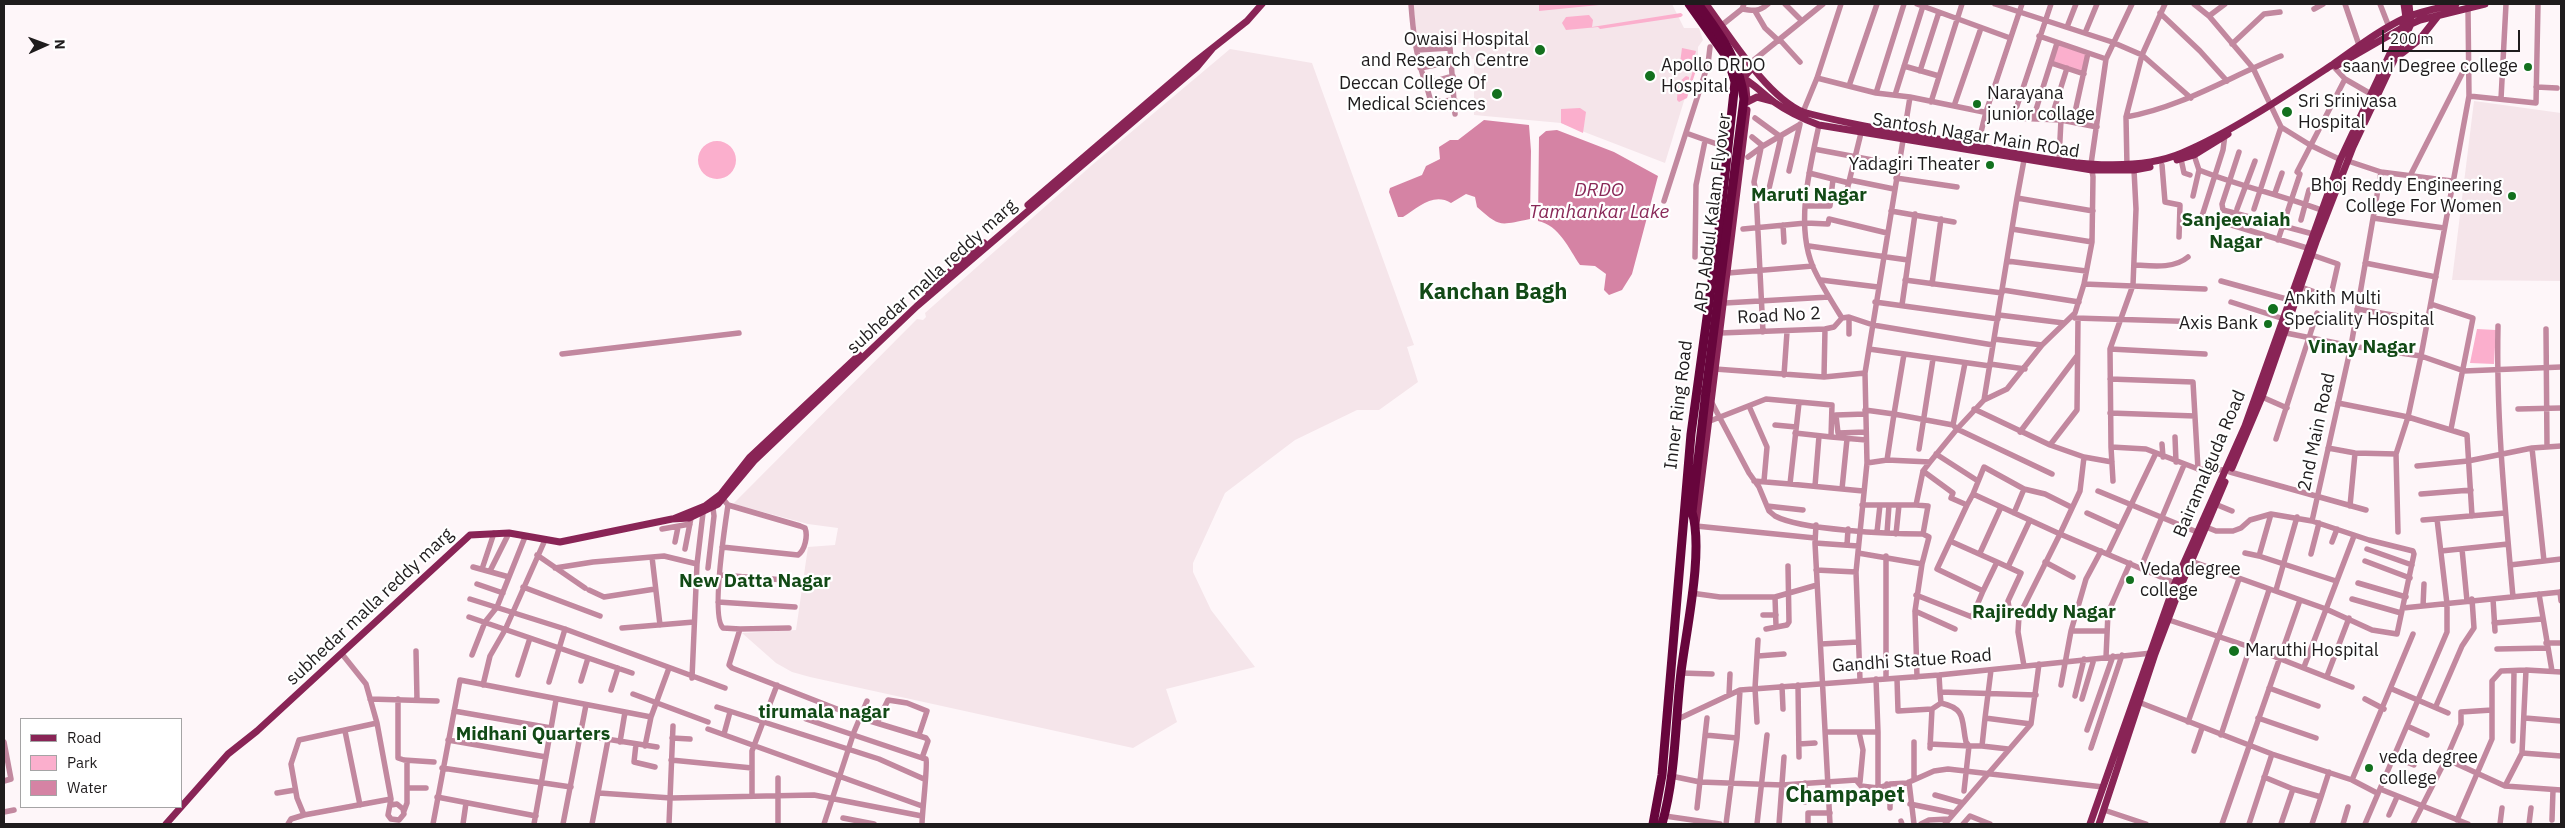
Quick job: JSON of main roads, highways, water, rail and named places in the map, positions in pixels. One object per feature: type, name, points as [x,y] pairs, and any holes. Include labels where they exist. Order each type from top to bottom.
[{"type":"highway","points":[[1689,4],[1711,46],[1728,59],[1734,73]]},
{"type":"highway","name":"APJ Abdul Kalam Flyover","points":[[1696,526],[1692,512],[1744,99],[1741,76],[1735,60],[1698,4]]},
{"type":"highway","name":"Inner Ring Road","points":[[1653,824],[1662,775],[1691,434],[1717,245],[1734,73]]},
{"type":"highway","points":[[1718,235],[1731,236]]},
{"type":"highway","points":[[1717,245],[1730,246]]},
{"type":"highway","name":"Inner Ring Road","points":[[1664,820],[1672,776],[1696,526]]},
{"type":"main road","name":"subhedar malla reddy marg","points":[[182,806],[228,754],[257,731],[470,535],[508,534],[560,542],[672,519],[705,506],[721,494],[750,456],[952,268],[1212,49],[1247,22],[1262,4]]},
{"type":"main road","points":[[1706,4],[1751,66],[1746,78]]},
{"type":"main road","points":[[2404,4],[2409,17]]},
{"type":"main road","points":[[2409,4],[2409,17]]},
{"type":"main road","points":[[2420,17],[2456,4]]},
{"type":"main road","points":[[2420,17],[2438,16],[2485,4]]},
{"type":"main road","points":[[2396,58],[2419,40],[2438,16]]},
{"type":"main road","name":"Santosh Nagar Main ROad","points":[[1977,149],[2024,160],[2092,167],[2129,168],[2162,165],[2194,155],[2359,45],[2409,17],[2420,17]]},
{"type":"main road","name":"Bairamalguda Road","points":[[2090,824],[2153,653],[2175,583],[2197,532],[2262,397],[2290,300],[2322,210],[2351,145],[2396,58],[2411,24],[2409,17]]},
{"type":"main road","name":"Bairamalguda Road","points":[[2351,145],[2371,94],[2409,17]]},
{"type":"main road","name":"Santosh Nagar Main ROad","points":[[2129,168],[2183,153],[2270,106],[2420,17]]},
{"type":"main road","name":"subhedar malla reddy marg","points":[[672,519],[691,521],[726,502],[754,461],[918,306],[1197,67],[1212,49]]},
{"type":"main road","name":"Santosh Nagar Main ROad","points":[[1751,66],[1793,107],[1801,119],[1977,149],[2059,159],[2092,167]]},
{"type":"main road","name":"Santosh Nagar Main ROad","points":[[1734,73],[1746,78],[1774,102],[1801,119],[1819,125],[1861,133],[1905,137]]},
{"type":"main road","name":"Inner Ring Road","points":[[1696,526],[1725,303],[1747,102],[1746,78]]},
{"type":"main road","points":[[1747,102],[1757,97],[1774,102]]},
{"type":"main road","name":"Bairamalguda Road","points":[[2098,824],[2141,703],[2153,653],[2169,620],[2301,288],[2344,160]]},
{"type":"main road","name":"subhedar malla reddy marg","points":[[166,824],[180,808]]},
{"type":"water","name":"DRDO Tamhankar Lake","points":[[1484,120],[1529,125],[1531,151],[1530,219],[1506,223],[1496,222],[1477,207],[1475,197],[1466,194],[1451,203],[1438,199],[1426,202],[1403,217],[1398,217],[1389,192],[1390,188],[1422,175],[1426,166],[1440,159],[1439,147],[1450,140],[1458,140]]},
{"type":"water","name":"DRDO Tamhankar Lake","points":[[1557,130],[1614,152],[1658,176],[1632,274],[1622,290],[1609,295],[1604,290],[1606,274],[1595,266],[1580,265],[1558,232],[1545,223],[1538,221],[1539,137],[1546,131]]},
{"type":"place","name":"Owaisi Hospital and Research Centre","points":[[1540,50]]},
{"type":"place","name":"saanvi Degree college","points":[[2528,67]]},
{"type":"place","name":"Apollo DRDO Hospital","points":[[1650,76]]},
{"type":"place","name":"Deccan College Of Medical Sciences","points":[[1497,94]]},
{"type":"place","name":"Narayana junior collage","points":[[1977,104]]},
{"type":"place","name":"Sri Srinivasa Hospital","points":[[2287,112]]},
{"type":"place","name":"Yadagiri Theater","points":[[1990,165]]},
{"type":"place","name":"Bhoj Reddy Engineering College For Women","points":[[2512,196]]},
{"type":"place","name":"Ankith Multi Speciality Hospital","points":[[2273,309]]},
{"type":"place","name":"Axis Bank","points":[[2268,324]]},
{"type":"place","name":"Veda degree college","points":[[2130,580]]},
{"type":"place","name":"Maruthi Hospital","points":[[2234,651]]},
{"type":"place","name":"veda degree college","points":[[2369,768]]},
{"type":"district","name":"Maruti Nagar","points":[[1809,196]]},
{"type":"district","name":"Sanjeevaiah Nagar","points":[[2236,232]]},
{"type":"district","name":"Kanchan Bagh","points":[[1493,293]]},
{"type":"district","name":"Vinay Nagar","points":[[2362,348]]},
{"type":"district","name":"New Datta Nagar","points":[[755,582]]},
{"type":"district","name":"Rajireddy Nagar","points":[[2044,613]]},
{"type":"district","name":"tirumala nagar","points":[[824,713]]},
{"type":"district","name":"Midhani Quarters","points":[[533,735]]},
{"type":"district","name":"Champapet","points":[[1845,796]]}]
